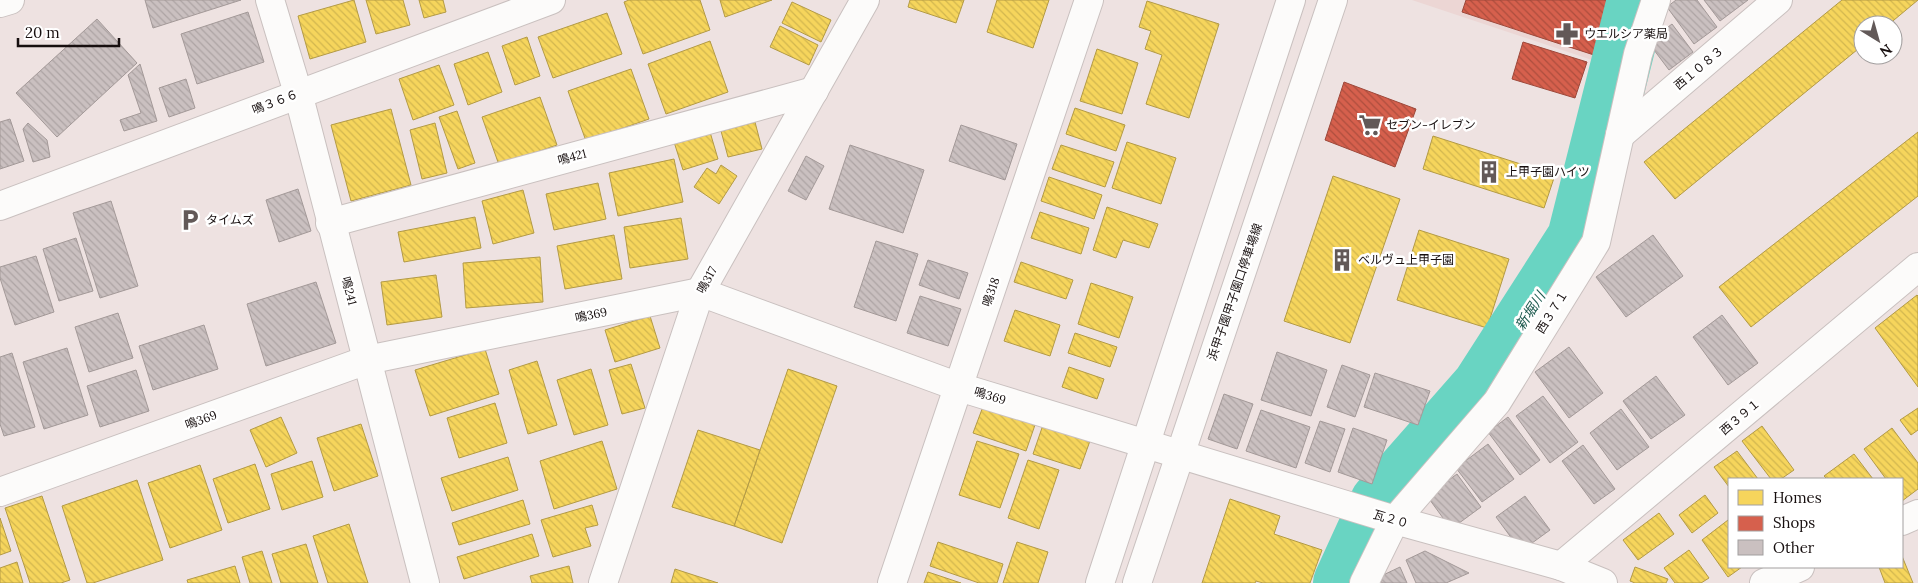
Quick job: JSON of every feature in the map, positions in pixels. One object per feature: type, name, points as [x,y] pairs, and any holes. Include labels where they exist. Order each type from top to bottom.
[{"type":"street","points":[[0,3],[10,0]]},
{"type":"street","name":"鳴241","points":[[270,0],[298,94],[425,583]]},
{"type":"street","name":"鳴317","points":[[603,583],[700,292],[865,0]]},
{"type":"street","name":"鳴318","points":[[892,583],[1089,0]]},
{"type":"street","points":[[1100,583],[1291,0]]},
{"type":"street","name":"浜甲子園甲子園口停車場線","points":[[1137,583],[1333,0]]},
{"type":"street","name":"西３７１","points":[[1364,583],[1380,516],[1497,402],[1596,242],[1638,54],[1656,0]]},
{"type":"street","name":"西１０８３","points":[[1620,135],[1778,0]]},
{"type":"street","name":"鳴３６６","points":[[0,206],[545,1]]},
{"type":"street","name":"鳴421","points":[[330,223],[814,91]]},
{"type":"street","name":"西３９１","points":[[1561,566],[1918,267]]},
{"type":"street","name":"鳴369","points":[[0,492],[367,360],[700,292],[959,387],[1180,456]]},
{"type":"street","name":"瓦２０","points":[[1180,456],[1380,516],[1561,566],[1603,583]]},
{"type":"street","points":[[1903,521],[1918,514]]},
{"type":"street","points":[[1764,583],[1798,568]]},
{"type":"shaded area","name":"ウエルシア薬局","points":[[1412,0],[1619,0],[1598,62]]},
{"type":"building: Homes","points":[[354,0],[366,42],[310,59],[298,16]]},
{"type":"building: Homes","points":[[366,0],[403,0],[410,25],[376,34]]},
{"type":"building: Homes","points":[[419,0],[443,0],[446,12],[424,18]]},
{"type":"building: Homes","points":[[629,0],[700,0],[710,30],[643,54],[624,2]]},
{"type":"building: Homes","points":[[720,0],[772,0],[725,17]]},
{"type":"building: Homes","points":[[910,0],[964,0],[956,23],[908,7]]},
{"type":"building: Homes","points":[[997,0],[1049,0],[1033,48],[987,32]]},
{"type":"building: Homes","points":[[1842,0],[1918,0],[1900,15],[1853,15],[1853,53],[1675,199],[1644,162]]},
{"type":"building: Homes","points":[[1147,1],[1219,24],[1189,118],[1146,104],[1162,55],[1145,49],[1151,31],[1139,27]]},
{"type":"building: Homes","points":[[792,2],[831,20],[821,42],[782,23]]},
{"type":"building: Homes","points":[[607,13],[622,54],[553,78],[538,37]]},
{"type":"building: Homes","points":[[780,26],[818,45],[809,65],[770,47]]},
{"type":"building: Homes","points":[[527,37],[540,76],[515,85],[502,46]]},
{"type":"building: Homes","points":[[710,41],[728,92],[666,114],[648,64]]},
{"type":"building: Homes","points":[[1097,49],[1138,63],[1122,114],[1080,101]]},
{"type":"building: Homes","points":[[488,52],[502,92],[468,105],[454,64]]},
{"type":"building: Homes","points":[[439,65],[454,105],[413,120],[399,79]]},
{"type":"building: Homes","points":[[631,69],[649,119],[586,141],[568,91]]},
{"type":"building: Homes","points":[[540,97],[557,145],[499,165],[482,117]]},
{"type":"building: Homes","points":[[1075,108],[1125,125],[1116,151],[1066,134]]},
{"type":"building: Homes","points":[[391,109],[411,185],[351,201],[331,125]]},
{"type":"building: Homes","points":[[457,111],[475,163],[458,169],[439,117]]},
{"type":"building: Homes","points":[[755,122],[762,149],[728,157],[721,131]]},
{"type":"building: Homes","points":[[435,123],[447,173],[422,179],[410,130]]},
{"type":"building: Homes","points":[[710,132],[718,159],[683,170],[674,142]]},
{"type":"building: Homes","points":[[1918,132],[1918,196],[1751,327],[1719,287]]},
{"type":"building: Homes","name":"上甲子園ハイツ","points":[[1433,136],[1555,175],[1544,208],[1423,169]]},
{"type":"building: Homes","points":[[1127,142],[1176,158],[1161,204],[1112,188]]},
{"type":"building: Homes","points":[[1061,145],[1114,162],[1105,187],[1052,169]]},
{"type":"building: Homes","points":[[674,159],[683,202],[618,216],[609,173]]},
{"type":"building: Homes","points":[[721,165],[737,176],[719,204],[694,187],[707,168],[716,174]]},
{"type":"building: Homes","name":"ベルヴュ上甲子園","points":[[1333,176],[1400,199],[1350,343],[1284,321]]},
{"type":"building: Homes","points":[[1049,177],[1102,195],[1094,219],[1041,201]]},
{"type":"building: Homes","points":[[598,183],[606,219],[554,230],[546,194]]},
{"type":"building: Homes","points":[[523,190],[534,233],[493,244],[482,201]]},
{"type":"building: Homes","points":[[1107,207],[1158,224],[1149,248],[1123,240],[1116,258],[1093,250]]},
{"type":"building: Homes","points":[[1040,212],[1089,228],[1081,254],[1031,238]]},
{"type":"building: Homes","points":[[475,217],[481,248],[404,262],[398,232]]},
{"type":"building: Homes","points":[[681,218],[688,259],[630,268],[624,227]]},
{"type":"building: Homes","points":[[1419,230],[1509,259],[1487,328],[1397,300]]},
{"type":"building: Homes","points":[[614,235],[622,279],[565,289],[557,246]]},
{"type":"building: Homes","points":[[540,257],[543,302],[466,308],[463,263]]},
{"type":"building: Homes","points":[[1021,262],[1073,280],[1066,299],[1014,282]]},
{"type":"building: Homes","points":[[436,275],[442,317],[387,325],[381,282]]},
{"type":"building: Homes","points":[[1091,283],[1133,297],[1119,338],[1078,324]]},
{"type":"building: Homes","points":[[1918,296],[1918,387],[1875,328]]},
{"type":"building: Homes","points":[[1015,310],[1060,325],[1050,356],[1004,341]]},
{"type":"building: Homes","points":[[650,316],[660,348],[615,362],[605,330]]},
{"type":"building: Homes","points":[[1075,333],[1117,347],[1110,367],[1068,353]]},
{"type":"building: Homes","points":[[485,349],[499,394],[430,416],[415,370]]},
{"type":"building: Homes","points":[[537,361],[557,425],[528,434],[509,370]]},
{"type":"building: Homes","points":[[631,364],[645,408],[622,414],[609,370]]},
{"type":"building: Homes","points":[[1069,367],[1104,379],[1097,399],[1062,387]]},
{"type":"building: Homes","points":[[591,369],[608,425],[574,435],[557,380]]},
{"type":"building: Homes","points":[[788,369],[837,386],[782,543],[734,526]]},
{"type":"building: Homes","points":[[495,403],[507,443],[459,458],[447,418]]},
{"type":"building: Homes","points":[[984,404],[1036,422],[1026,451],[973,433]]},
{"type":"building: Homes","points":[[1918,408],[1918,430],[1911,435],[1900,420]]},
{"type":"building: Homes","points":[[281,417],[297,453],[266,467],[250,430]]},
{"type":"building: Homes","points":[[1044,422],[1091,438],[1080,469],[1033,454]]},
{"type":"building: Homes","points":[[361,424],[378,476],[334,491],[317,438]]},
{"type":"building: Homes","points":[[1762,426],[1794,470],[1782,478],[1770,478],[1742,441]]},
{"type":"building: Homes","points":[[1892,428],[1918,463],[1918,489],[1903,500],[1903,478],[1885,478],[1864,449]]},
{"type":"building: Homes","points":[[698,430],[760,450],[734,526],[672,507]]},
{"type":"building: Homes","points":[[602,441],[617,489],[554,509],[540,461]]},
{"type":"building: Homes","points":[[977,441],[1019,454],[1000,508],[959,495]]},
{"type":"building: Homes","points":[[1737,451],[1757,478],[1728,478],[1728,486],[1714,467]]},
{"type":"building: Homes","points":[[1854,454],[1872,478],[1826,478],[1824,476]]},
{"type":"building: Homes","points":[[508,457],[518,490],[452,511],[441,478]]},
{"type":"building: Homes","points":[[1028,460],[1059,470],[1039,529],[1008,518]]},
{"type":"building: Homes","points":[[312,461],[323,497],[282,510],[271,474]]},
{"type":"building: Homes","points":[[255,464],[270,509],[228,523],[213,479]]},
{"type":"building: Homes","points":[[200,465],[222,530],[170,548],[148,483]]},
{"type":"building: Homes","points":[[137,480],[163,560],[93,583],[87,583],[62,506]]},
{"type":"building: Homes","points":[[1705,495],[1718,513],[1692,533],[1679,515]]},
{"type":"building: Homes","points":[[42,496],[70,580],[61,583],[30,583],[5,508]]},
{"type":"building: Homes","points":[[1230,499],[1280,516],[1274,534],[1322,550],[1310,583],[1263,583],[1256,581],[1255,583],[1202,583]]},
{"type":"building: Homes","points":[[523,500],[530,524],[459,545],[452,523]]},
{"type":"building: Homes","points":[[592,505],[598,525],[585,528],[591,546],[553,557],[541,520]]},
{"type":"building: Homes","points":[[1659,513],[1674,534],[1638,560],[1623,540]]},
{"type":"building: Homes","points":[[0,518],[11,551],[0,555]]},
{"type":"building: Homes","points":[[1728,520],[1728,568],[1741,568],[1728,577],[1702,540]]},
{"type":"building: Homes","points":[[349,524],[368,583],[328,583],[313,536]]},
{"type":"building: Homes","points":[[532,534],[539,556],[464,579],[457,557]]},
{"type":"building: Homes","points":[[938,542],[1003,564],[997,583],[979,583],[930,566]]},
{"type":"building: Homes","points":[[1017,542],[1048,552],[1038,583],[1003,583]]},
{"type":"building: Homes","points":[[306,544],[318,583],[281,583],[272,554]]},
{"type":"building: Homes","points":[[1689,550],[1709,578],[1701,583],[1675,583],[1664,568]]},
{"type":"building: Homes","points":[[262,551],[272,583],[250,583],[242,557]]},
{"type":"building: Homes","points":[[1903,558],[1913,583],[1885,583],[1879,568],[1903,568]]},
{"type":"building: Homes","points":[[17,562],[23,583],[0,583],[0,568]]},
{"type":"building: Homes","points":[[235,566],[240,583],[188,583],[187,580]]},
{"type":"building: Homes","points":[[569,566],[573,583],[532,583],[530,576]]},
{"type":"building: Homes","points":[[1635,567],[1668,579],[1666,583],[1635,583],[1630,581]]},
{"type":"building: Homes","points":[[675,569],[718,583],[671,583]]},
{"type":"building: Homes","points":[[928,572],[961,583],[924,583]]},
{"type":"building: Shops","name":"ウエルシア薬局","points":[[1466,0],[1615,0],[1597,56],[1462,12]]},
{"type":"building: Shops","points":[[1523,42],[1587,62],[1575,98],[1512,79]]},
{"type":"building: Shops","name":"セブン-イレブン","points":[[1344,82],[1416,109],[1395,167],[1325,140]]},
{"type":"building: Other","points":[[145,0],[241,0],[153,28]]},
{"type":"building: Other","points":[[1676,0],[1697,0],[1717,27],[1694,44],[1667,7]]},
{"type":"building: Other","points":[[1704,0],[1748,0],[1720,21]]},
{"type":"building: Other","points":[[248,12],[264,62],[197,84],[181,34]]},
{"type":"building: Other","points":[[97,19],[137,63],[57,137],[16,93]]},
{"type":"building: Other","points":[[1672,24],[1693,52],[1669,70],[1648,42]]},
{"type":"building: Other","points":[[140,64],[157,121],[124,131],[120,120],[141,113],[128,75]]},
{"type":"building: Other","points":[[186,79],[195,108],[169,117],[159,88]]},
{"type":"building: Other","points":[[10,119],[24,161],[0,169],[0,122]]},
{"type":"building: Other","points":[[28,123],[47,140],[50,157],[33,162],[23,129]]},
{"type":"building: Other","points":[[961,125],[1017,144],[1005,180],[949,161]]},
{"type":"building: Other","points":[[850,145],[924,170],[903,233],[829,209]]},
{"type":"building: Other","points":[[806,156],[824,166],[806,200],[788,191]]},
{"type":"building: Other","points":[[298,189],[311,231],[279,242],[266,200]]},
{"type":"building: Other","points":[[111,201],[138,286],[100,298],[73,213]]},
{"type":"building: Other","points":[[1653,235],[1683,276],[1626,317],[1596,277]]},
{"type":"building: Other","points":[[76,238],[93,291],[59,301],[43,249]]},
{"type":"building: Other","points":[[876,241],[918,254],[896,321],[854,307]]},
{"type":"building: Other","points":[[36,256],[54,312],[15,325],[0,278],[0,267]]},
{"type":"building: Other","points":[[928,260],[968,273],[959,299],[919,285]]},
{"type":"building: Other","points":[[316,282],[336,343],[266,366],[247,304]]},
{"type":"building: Other","points":[[920,296],[961,309],[948,346],[907,333]]},
{"type":"building: Other","points":[[118,313],[133,358],[89,372],[75,327]]},
{"type":"building: Other","points":[[1722,315],[1758,363],[1728,385],[1693,337]]},
{"type":"building: Other","points":[[204,325],[218,369],[153,390],[139,346]]},
{"type":"building: Other","points":[[1569,347],[1603,393],[1569,418],[1535,372]]},
{"type":"building: Other","points":[[67,348],[88,415],[44,429],[23,362]]},
{"type":"building: Other","points":[[1277,352],[1327,370],[1311,416],[1261,400]]},
{"type":"building: Other","points":[[12,353],[35,427],[4,436],[0,424],[0,357]]},
{"type":"building: Other","points":[[1342,365],[1370,375],[1355,417],[1327,407]]},
{"type":"building: Other","points":[[136,370],[149,411],[100,427],[87,386]]},
{"type":"building: Other","points":[[1375,373],[1430,391],[1418,425],[1364,407]]},
{"type":"building: Other","points":[[1656,376],[1685,415],[1651,439],[1623,401]]},
{"type":"building: Other","points":[[1224,394],[1253,404],[1237,449],[1208,439]]},
{"type":"building: Other","points":[[1543,396],[1578,442],[1550,463],[1516,416]]},
{"type":"building: Other","points":[[1621,409],[1649,447],[1617,470],[1590,433]]},
{"type":"building: Other","points":[[1261,410],[1310,427],[1296,468],[1246,451]]},
{"type":"building: Other","points":[[1508,417],[1540,460],[1520,475],[1488,432]]},
{"type":"building: Other","points":[[1320,421],[1345,429],[1330,472],[1305,463]]},
{"type":"building: Other","points":[[1353,428],[1387,440],[1372,484],[1338,472]]},
{"type":"building: Other","points":[[1488,444],[1514,479],[1482,502],[1456,468]]},
{"type":"building: Other","points":[[1583,445],[1615,489],[1594,504],[1562,461]]},
{"type":"building: Other","points":[[1457,474],[1481,507],[1451,529],[1427,496]]},
{"type":"building: Other","points":[[1525,496],[1550,530],[1521,551],[1496,517]]},
{"type":"building: Other","points":[[1425,551],[1469,573],[1446,583],[1416,583],[1406,560]]},
{"type":"building: Other","points":[[1400,567],[1407,583],[1382,583],[1379,577]]},
{"type":"waterway","name":"新堀川","points":[[1343,583],[1380,502],[1482,386],[1577,238],[1637,0]]},
{"type":"place","name":"ウエルシア薬局","points":[[1567,34]]},
{"type":"place","name":"セブン-イレブン","points":[[1370,125]]},
{"type":"place","name":"上甲子園ハイツ","points":[[1489,172]]},
{"type":"place","name":"タイムズ","points":[[190,220]]},
{"type":"place","name":"ベルヴュ上甲子園","points":[[1342,260]]}]
